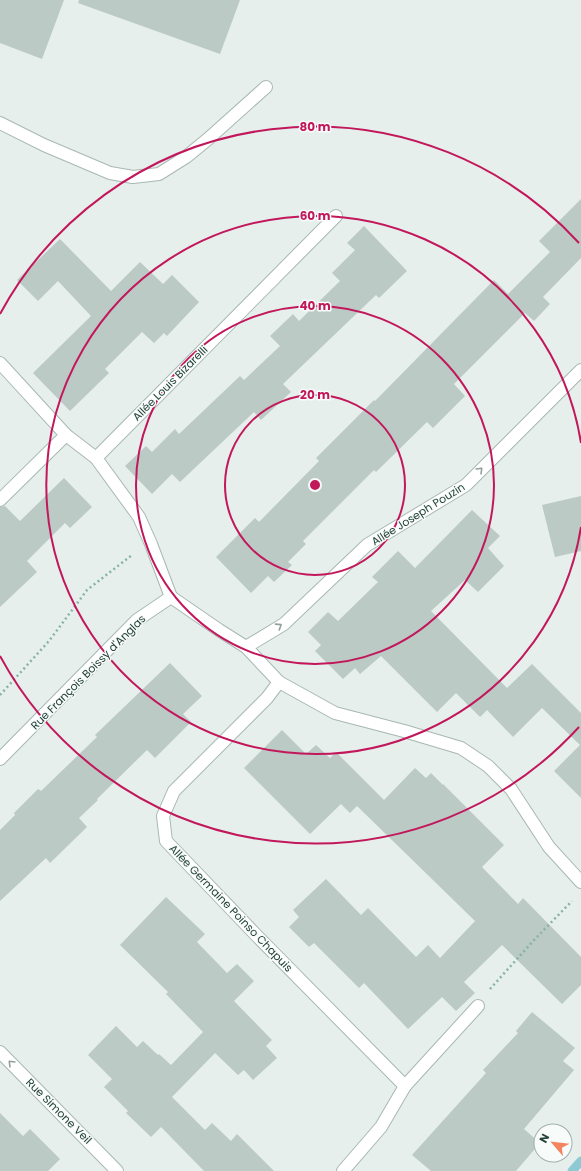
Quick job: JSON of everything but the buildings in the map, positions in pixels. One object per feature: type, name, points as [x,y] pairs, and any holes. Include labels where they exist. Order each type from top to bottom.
[{"type":"street","points":[[0,123],[44,145],[110,173],[132,177],[146,176],[159,174],[186,157],[208,140],[266,87]]},
{"type":"street","name":"Allée Louis Bizarelli","points":[[96,458],[336,216]]},
{"type":"street","points":[[0,364],[66,435],[96,458],[139,517],[171,597],[246,647],[279,682],[335,713],[461,748],[483,762],[512,789],[549,847],[579,875]]},
{"type":"street","name":"Allée Joseph Pouzin","points":[[246,647],[284,624],[367,545],[466,485],[581,370]]},
{"type":"street","points":[[0,500],[66,435]]},
{"type":"street","name":"Rue François Boissy d'Anglas","points":[[0,758],[137,620],[171,597]]},
{"type":"street","name":"Allée Germaine Poinso Chapuis","points":[[279,682],[267,698],[174,791],[163,816],[166,841],[405,1086]]},
{"type":"street","points":[[343,1171],[382,1127],[405,1086],[478,1006]]},
{"type":"street","name":"Rue Simone Veil","points":[[0,1052],[117,1171]]},
{"type":"path","points":[[0,695],[49,641],[87,590],[124,561],[151,544]]},
{"type":"path","points":[[478,1006],[488,991],[535,939],[576,897]]},
{"type":"waterway","points":[[572,1171],[581,1161]]}]
